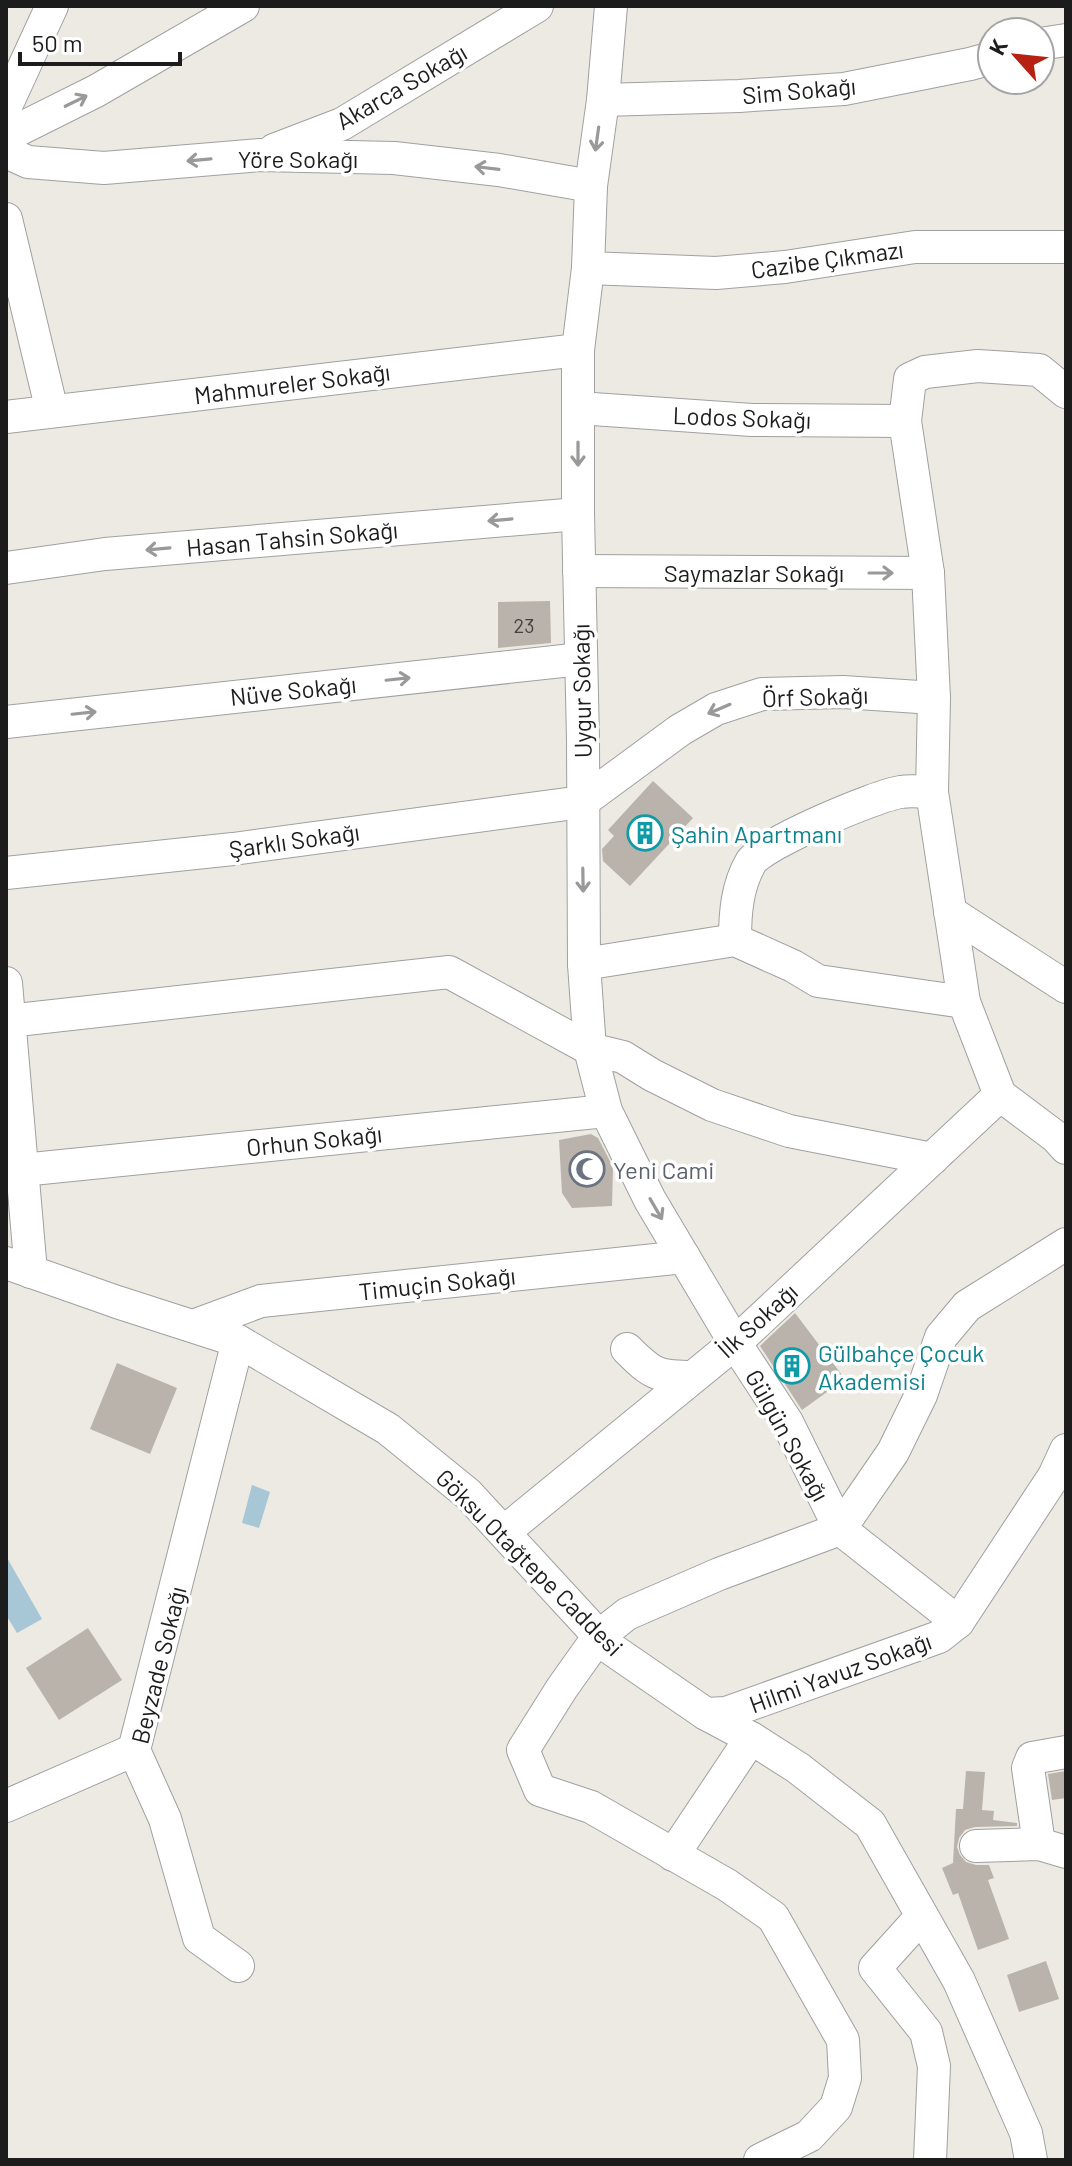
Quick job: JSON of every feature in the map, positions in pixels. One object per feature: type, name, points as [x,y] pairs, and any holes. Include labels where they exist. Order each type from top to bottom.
[{"type":"street","points":[[6,106],[52,6]]},
{"type":"street","points":[[6,136],[96,91],[243,6]]},
{"type":"street","name":"Akarca Sokağı","points":[[260,155],[342,124],[537,6]]},
{"type":"street","name":"Uygur Sokağı","points":[[611,6],[603,100],[591,186],[588,268],[578,350],[584,964],[590,1049],[606,1111],[650,1200],[735,1343]]},
{"type":"street","name":"Sim Sokağı","points":[[603,100],[844,89],[976,62]]},
{"type":"street","name":"Yöre Sokağı","points":[[6,152],[28,162],[104,168],[260,155],[394,158],[499,170],[591,186]]},
{"type":"street","points":[[6,219],[52,411]]},
{"type":"street","name":"Cazibe Çıkmazı","points":[[588,268],[716,273],[785,267],[915,247],[1066,247]]},
{"type":"street","name":"Mahmureler Sokağı","points":[[6,417],[578,350]]},
{"type":"street","points":[[1066,392],[1039,370],[978,366],[925,372],[910,379],[905,421],[928,573],[934,698],[932,792],[964,1002],[1000,1095],[1066,1148]]},
{"type":"street","name":"Lodos Sokağı","points":[[578,408],[752,420],[905,421]]},
{"type":"street","name":"Hasan Tahsin Sokağı","points":[[6,568],[105,554],[578,514]]},
{"type":"street","name":"Saymazlar Sokağı","points":[[579,571],[928,573]]},
{"type":"street","name":"Nüve Sokağı","points":[[6,722],[581,659]]},
{"type":"street","name":"Örf Sokağı","points":[[582,802],[680,730],[716,709],[762,694],[843,692],[934,698]]},
{"type":"street","points":[[735,940],[738,896],[752,860],[771,845],[874,799],[902,792],[932,792]]},
{"type":"street","name":"Şarklı Sokağı","points":[[6,873],[233,849],[582,802]]},
{"type":"street","points":[[950,912],[1066,987]]},
{"type":"street","points":[[584,964],[735,940],[818,981],[964,1002]]},
{"type":"street","points":[[8,1021],[449,972],[590,1049],[623,1057],[712,1105],[789,1131],[932,1159]]},
{"type":"street","points":[[6,983],[22,1170],[18,1267]]},
{"type":"street","name":"İlk Sokağı","points":[[504,1532],[735,1343],[1000,1095]]},
{"type":"street","name":"Orhun Sokağı","points":[[22,1170],[606,1111]]},
{"type":"street","points":[[760,2160],[809,2136],[836,2107],[845,2078],[843,2040],[773,1917],[727,1885],[591,1807],[540,1790],[523,1750],[599,1636],[627,1614],[719,1574],[840,1529],[893,1452],[921,1395],[941,1337],[967,1306],[1066,1244]]},
{"type":"street","name":"Timuçin Sokağı","points":[[193,1326],[261,1301],[684,1257]]},
{"type":"street","name":"Göksu Otağtepe Caddesi","points":[[18,1267],[238,1341],[388,1429],[468,1494],[610,1648],[706,1714],[798,1768],[870,1824],[959,1981],[1026,2133],[1031,2160]]},
{"type":"street","name":"Beyzade Sokağı","points":[[238,1341],[134,1750],[165,1819],[199,1938],[238,1966]]},
{"type":"street","name":"Gülgün Sokağı","points":[[735,1343],[787,1422],[840,1529]]},
{"type":"street","points":[[627,1349],[657,1374],[693,1377]]},
{"type":"street","name":"Hilmi Yavuz Sokağı","points":[[706,1714],[726,1713],[939,1637],[958,1622],[1054,1476],[1066,1450]]},
{"type":"street","points":[[840,1529],[958,1622]]},
{"type":"street","points":[[673,1855],[751,1738]]},
{"type":"street","points":[[6,1806],[134,1750]]},
{"type":"street","points":[[976,1846],[1053,1848],[1028,1768],[1032,1758],[1066,1752]]},
{"type":"street","points":[[922,1916],[875,1968],[926,2032],[934,2066],[930,2160]]},
{"type":"water","points":[[252,1485],[270,1492],[259,1528],[242,1523]]},
{"type":"water","points":[[6,1556],[42,1619],[17,1633],[6,1615]]},
{"type":"building","points":[[550,601],[551,643],[498,648],[498,602]]},
{"type":"building","name":"Şahin Apartmanı","points":[[653,781],[693,818],[630,886],[603,861],[602,849],[614,836],[608,830]]},
{"type":"building","name":"Yeni Cami","points":[[591,1134],[598,1138],[613,1167],[612,1206],[572,1208],[562,1193],[559,1140]]},
{"type":"building","name":"Gülbahçe Çocuk Akademisi","points":[[795,1313],[845,1379],[802,1410],[760,1346]]},
{"type":"building","points":[[117,1363],[177,1388],[150,1454],[90,1429]]},
{"type":"building","points":[[88,1628],[122,1680],[59,1720],[26,1668]]},
{"type":"building","points":[[966,1771],[985,1772],[982,1810],[994,1811],[993,1820],[1017,1823],[1017,1826],[975,1827],[965,1830],[959,1838],[957,1847],[966,1862],[989,1865],[994,1878],[988,1880],[1009,1939],[978,1950],[958,1893],[953,1895],[942,1868],[953,1863],[956,1809],[963,1809]]},
{"type":"building","points":[[1066,1771],[1066,1798],[1052,1800],[1048,1774]]},
{"type":"building","points":[[1046,1961],[1059,1999],[1019,2012],[1007,1975]]},
{"type":"place","name":"Şahin Apartmanı","points":[[645,833]]},
{"type":"place","name":"Yeni Cami","points":[[587,1169]]},
{"type":"place","name":"Gülbahçe Çocuk Akademisi","points":[[792,1366]]}]
